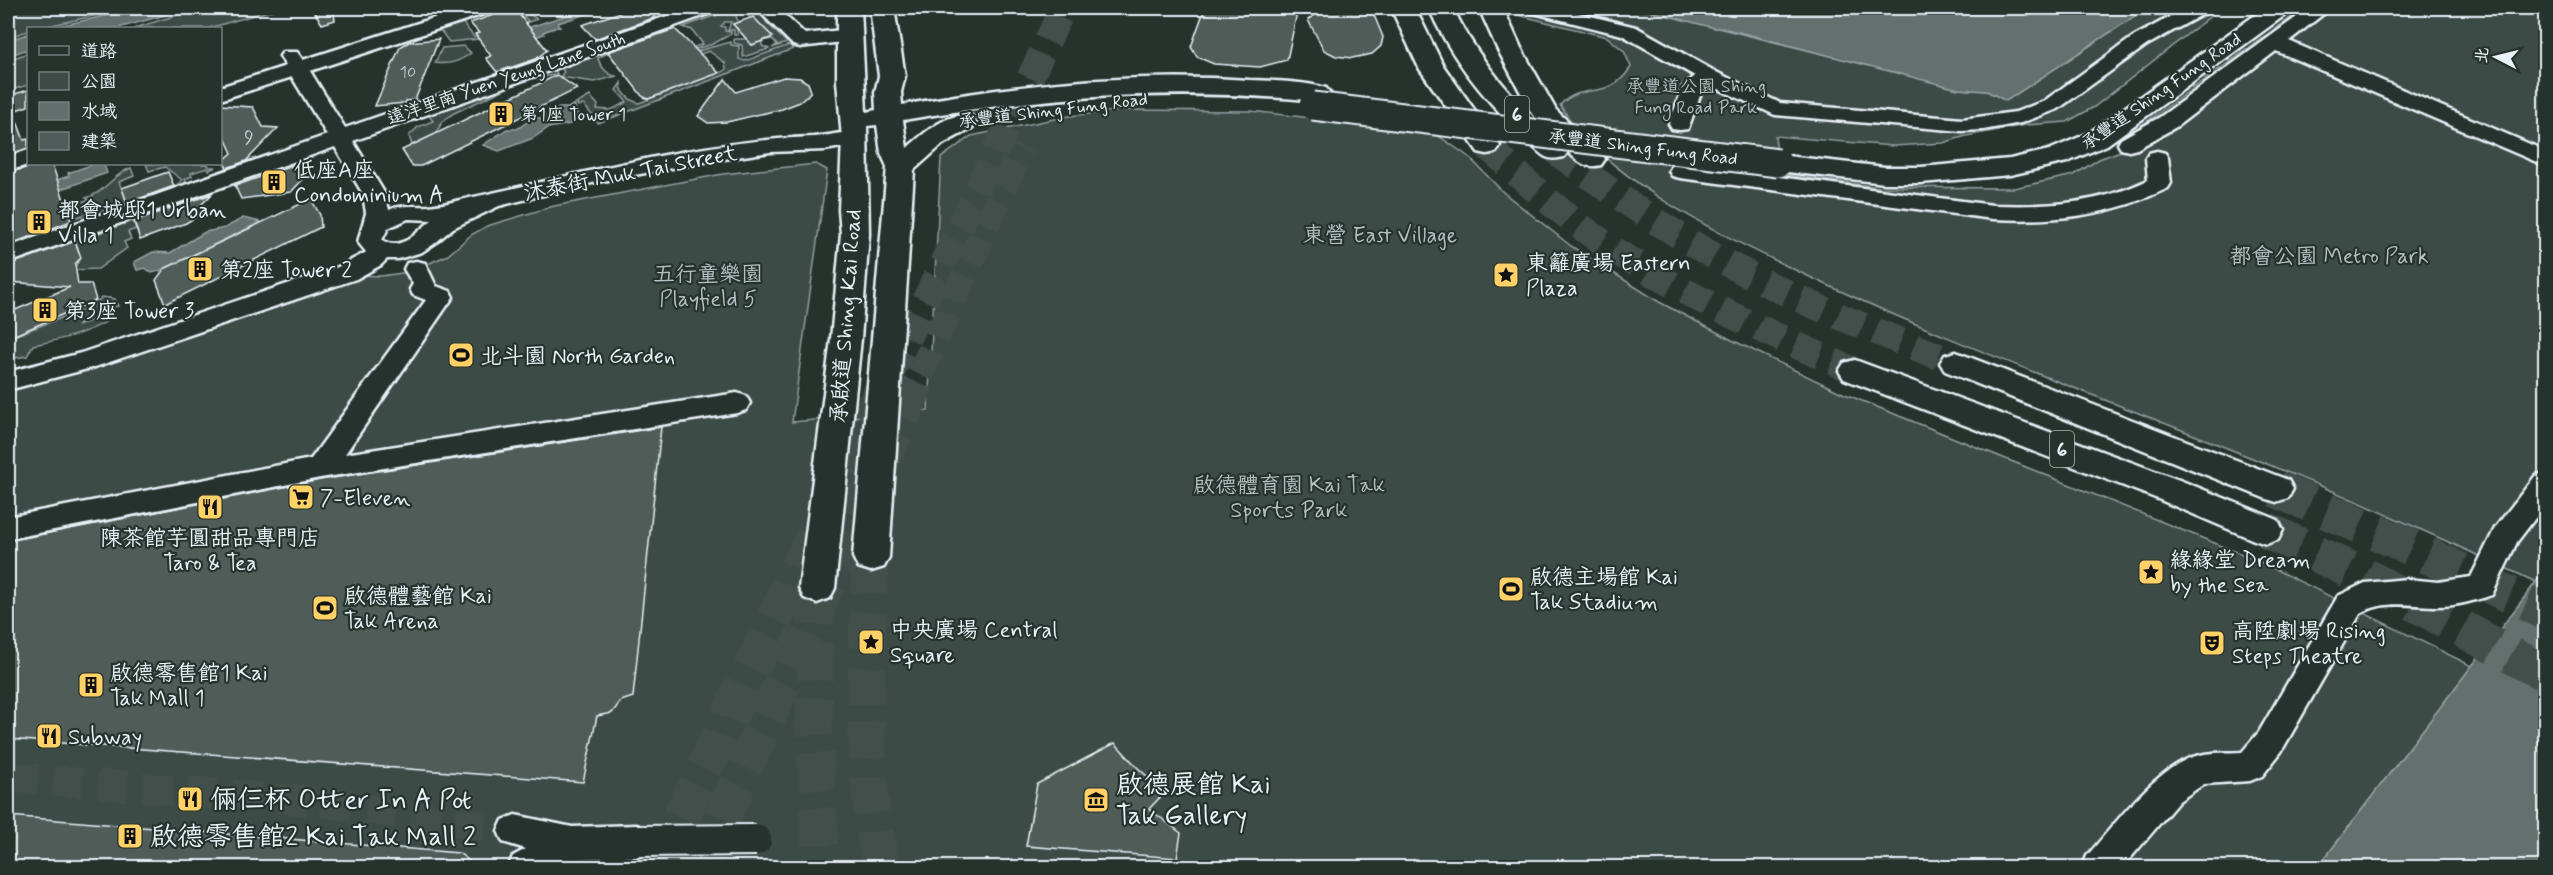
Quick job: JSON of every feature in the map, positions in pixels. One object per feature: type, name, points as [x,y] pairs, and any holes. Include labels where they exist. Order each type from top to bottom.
[{"type":"main road","name":"承啟道 Shing Kai Road","points":[[817,588],[846,339],[855,234],[849,8]]},
{"type":"main road","name":"承啟道 Shing Kai Road","points":[[871,557],[880,417],[902,166],[894,153],[890,123],[888,93],[892,76],[882,8]]},
{"type":"main road","name":"6","points":[[1403,8],[1432,68],[1487,146]]},
{"type":"main road","name":"6","points":[[1441,8],[1482,76],[1538,137],[1555,151],[1543,138],[1502,76],[1484,46],[1468,8]]},
{"type":"main road","points":[[1491,8],[1509,48],[1545,114],[1591,159]]},
{"type":"main road","name":"承豐道 Shing Fung Road","points":[[1777,157],[1914,161],[1959,158],[2036,143],[2103,115],[2251,8]]},
{"type":"main road","name":"承豐道 Shing Fung Road","points":[[854,130],[890,123],[936,107],[1091,88],[1221,86],[1315,100],[1777,157],[1885,175],[1947,174],[2010,167],[2057,156],[2098,139],[2280,8]]},
{"type":"main road","points":[[892,76],[914,96],[936,107]]},
{"type":"main road","name":"承豐道 Shing Fung Road","points":[[890,123],[963,122],[1063,105],[1133,99],[1315,100]]},
{"type":"main road","points":[[902,166],[934,138],[963,122]]},
{"type":"main road","name":"6","points":[[1956,363],[2276,489]]},
{"type":"main road","name":"6","points":[[1856,371],[2148,482],[2266,530]]},
{"type":"street","points":[[222,93],[294,62],[483,8]]},
{"type":"street","name":"遠洋里南 Yuen Yeung Lane South","points":[[8,255],[708,8]]},
{"type":"street","points":[[766,8],[800,41],[851,35]]},
{"type":"street","points":[[1537,8],[1629,31],[1709,76],[1775,109],[1931,123],[1983,124],[2021,117],[2051,105],[2140,41],[2200,8]]},
{"type":"street","points":[[2129,144],[2168,122],[2321,8]]},
{"type":"street","points":[[2273,42],[2546,159]]},
{"type":"street","name":"沐泰街 Muk Tai Street","points":[[294,62],[374,194],[378,213],[379,239]]},
{"type":"street","points":[[1680,124],[1693,87],[1709,76]]},
{"type":"street","name":"沐泰街 Muk Tai Street","points":[[374,194],[405,212],[433,220],[490,202],[592,176],[770,145],[825,143],[854,130]]},
{"type":"street","points":[[2098,139],[2129,144],[2157,158],[2174,179]]},
{"type":"street","points":[[8,164],[27,157]]},
{"type":"street","points":[[1680,171],[1993,212],[2038,214],[2073,212],[2135,197],[2160,183],[2157,158]]},
{"type":"street","name":"沐泰街 Muk Tai Street","points":[[379,239],[388,218],[405,212]]},
{"type":"street","name":"沐泰街 Muk Tai Street","points":[[379,239],[396,251],[413,247],[424,241],[433,220]]},
{"type":"street","points":[[8,381],[86,362],[348,273],[373,259],[379,239]]},
{"type":"street","points":[[320,468],[441,297],[422,290],[424,284],[416,269]]},
{"type":"street","points":[[8,528],[320,468],[737,403]]},
{"type":"street","points":[[2100,867],[2167,790],[2199,770],[2250,766],[2270,742],[2349,605],[2365,596],[2407,591],[2438,594],[2463,592],[2482,585],[2505,537],[2546,483]]},
{"type":"street","points":[[515,831],[572,843],[756,840]]},
{"type":"street","points":[[525,867],[572,843]]},
{"type":"green space","points":[[8,8],[130,8],[43,27],[27,27],[27,31],[8,37]]},
{"type":"green space","points":[[200,8],[279,8],[212,27],[138,27]]},
{"type":"green space","points":[[736,8],[751,8],[764,14],[766,22],[787,43],[772,48],[777,45],[772,39],[762,41],[772,37],[745,12],[735,14],[741,22],[733,24],[738,35],[734,35],[734,30],[728,30],[731,22],[725,22],[721,26],[731,34],[713,44],[665,58],[703,44],[692,30],[683,27]]},
{"type":"green space","name":"都會公園 Metro Park","points":[[1507,8],[1637,8],[1843,59],[1848,58],[1958,89],[1987,91],[2006,101],[2147,8],[2221,8],[2094,107],[2067,122],[2026,125],[1966,136],[1943,143],[1893,146],[1775,136],[1779,174],[1880,187],[2014,188],[2074,175],[2099,159],[2142,143],[2137,139],[2136,129],[2304,8],[2545,8],[2545,569],[2536,582],[2312,482],[1911,322],[1791,268],[1696,220],[1633,179],[1604,156],[1580,132],[1560,105],[1578,94],[1614,85],[1631,67],[1624,51],[1607,37],[1510,13]]},
{"type":"green space","points":[[521,9],[537,19],[479,39],[449,42],[440,30],[463,23],[474,37],[528,21],[516,11]]},
{"type":"green space","points":[[734,39],[747,39],[752,45],[762,41],[762,46],[769,49],[743,57],[742,45],[734,43]]},
{"type":"green space","points":[[731,42],[731,45],[739,46],[739,59],[745,61],[789,45],[793,49],[598,123],[584,105],[576,104],[590,96],[598,105],[597,109],[611,110],[627,102],[616,90],[621,83],[626,96],[639,103],[724,71],[725,63],[709,51],[671,64],[701,50]]},
{"type":"green space","points":[[464,46],[471,53],[462,59],[445,64],[435,63],[442,48]]},
{"type":"green space","points":[[606,50],[608,53],[598,58],[599,61],[608,72],[617,76],[594,82],[560,77],[564,72],[560,66]]},
{"type":"green space","points":[[27,53],[27,85],[8,91],[8,60]]},
{"type":"green space","points":[[554,69],[557,73],[554,75],[524,80],[454,113],[442,122],[436,134],[412,145],[409,136],[418,127],[433,121],[428,114]]},
{"type":"green space","name":"啟德體育園 Kai Tak Sports Park","points":[[1124,110],[1250,111],[1433,132],[1469,157],[1504,193],[1571,246],[1659,302],[1732,340],[1840,392],[2254,559],[2472,666],[2318,867],[8,868],[8,386],[26,383],[357,275],[381,276],[409,272],[448,255],[471,235],[487,226],[554,206],[723,174],[816,164],[827,170],[792,422],[928,410],[941,158],[971,136],[1069,116]]},
{"type":"green space","points":[[146,165],[216,167],[191,173],[192,176],[185,179],[187,184],[93,217],[91,213],[70,219],[65,202],[89,200],[86,198],[99,192],[119,174],[131,168],[134,176],[119,182],[127,202],[178,184],[182,180],[165,167],[149,171]]},
{"type":"green space","points":[[132,219],[136,229],[128,232],[131,239],[124,242],[127,248],[98,269],[72,270],[81,258],[75,239]]},
{"type":"green space","points":[[102,297],[115,299],[118,306],[101,308],[77,326],[99,317],[114,317],[105,323],[85,332],[33,345],[27,356],[8,359],[8,338],[93,306]]},
{"type":"water","points":[[141,8],[191,8],[122,27],[55,27]]},
{"type":"water","points":[[589,8],[605,8],[558,23],[560,26],[543,32],[544,34],[493,51],[486,41]]},
{"type":"water","points":[[1637,8],[2147,8],[2006,101],[1987,91],[1958,89]]},
{"type":"water","points":[[27,34],[27,49],[8,56],[8,40]]},
{"type":"water","points":[[574,104],[578,115],[570,124],[548,128],[533,138],[499,151],[483,145],[507,129],[517,129],[533,118],[543,118],[559,108],[568,108]]},
{"type":"water","points":[[91,165],[104,165],[107,173],[24,202],[21,192],[69,176],[68,173]]},
{"type":"water","points":[[243,218],[261,222],[159,271],[152,273],[145,268],[137,270],[134,262],[153,252],[170,253],[205,232],[225,228]]},
{"type":"water","points":[[2545,569],[2545,867],[2318,867],[2536,582]]},
{"type":"building","points":[[312,8],[333,8],[335,20],[322,24]]},
{"type":"building","points":[[514,8],[547,50],[536,59],[497,72],[486,58],[491,56],[475,34],[479,33],[470,23]]},
{"type":"building","points":[[629,8],[662,8],[653,18],[595,39],[582,25],[627,10]]},
{"type":"building","points":[[1205,8],[1298,8],[1287,60],[1260,67],[1214,64],[1197,57],[1191,47]]},
{"type":"building","points":[[1323,8],[1371,8],[1383,37],[1381,46],[1372,54],[1352,58],[1336,56],[1324,50],[1308,20]]},
{"type":"building","points":[[753,17],[773,37],[752,45],[733,24]]},
{"type":"building","points":[[675,29],[719,73],[648,99],[642,96],[608,52]]},
{"type":"building","points":[[439,39],[415,100],[375,106],[400,47],[409,42]]},
{"type":"building","name":"第1座 Tower 1","points":[[557,75],[577,89],[421,166],[412,166],[402,150]]},
{"type":"building","points":[[784,77],[800,78],[808,83],[811,91],[800,102],[782,109],[727,122],[708,123],[698,116],[725,79],[736,92]]},
{"type":"building","points":[[27,90],[27,106],[13,111],[24,140],[27,139],[27,148],[8,155],[8,96]]},
{"type":"building","points":[[222,105],[253,107],[263,127],[278,128],[246,161],[227,168],[223,161],[232,153],[222,131]]},
{"type":"building","name":"低座A座 Condominium A","points":[[297,164],[304,178],[291,192],[241,199],[235,186]]},
{"type":"building","points":[[52,165],[71,221],[8,245],[8,173],[32,166]]},
{"type":"building","points":[[168,172],[174,186],[127,203],[122,188]]},
{"type":"building","points":[[212,194],[201,205],[204,212],[186,223],[140,240],[134,221]]},
{"type":"building","points":[[311,199],[320,215],[321,227],[165,304],[156,280],[164,269]]},
{"type":"building","points":[[75,241],[81,258],[75,264],[78,284],[91,284],[96,300],[8,338],[8,313],[70,287],[10,282],[8,265]]},
{"type":"building","name":"啟德體藝館 Kai Tak Arena","points":[[661,427],[633,697],[621,701],[612,713],[597,716],[583,782],[8,739],[8,541],[320,480]]},
{"type":"building","name":"啟德展館 Kai Tak Gallery","points":[[1115,743],[1165,792],[1149,809],[1181,833],[1177,858],[1026,846],[1037,784]]},
{"type":"building","name":"啟德零售館2 Kai Tak Mall 2","points":[[8,816],[459,853],[477,867],[8,867]]},
{"type":"tunnel","points":[[890,375],[1063,8]]},
{"type":"tunnel","points":[[1680,124],[1680,171]]},
{"type":"tunnel","points":[[920,375],[1022,146]]},
{"type":"tunnel","points":[[1487,146],[1564,214],[1643,268],[1732,315],[1855,371]]},
{"type":"tunnel","points":[[1555,151],[1687,241],[1767,284],[1829,312],[1956,363]]},
{"type":"tunnel","points":[[657,868],[891,373]]},
{"type":"tunnel","points":[[700,868],[921,373]]},
{"type":"tunnel","points":[[2276,489],[2402,543],[2546,612]]},
{"type":"tunnel","points":[[2266,530],[2376,582],[2546,674]]},
{"type":"tunnel","points":[[871,557],[866,674],[867,752],[881,868]]},
{"type":"tunnel","points":[[817,588],[814,728],[821,868]]},
{"type":"tunnel","points":[[8,777],[313,801],[515,831]]},
{"type":"place","name":"第1座 Tower 1","points":[[501,114]]},
{"type":"place","name":"低座A座 Condominium A","points":[[274,182]]},
{"type":"place","name":"都會城邸1 Urban Villa 1","points":[[39,222]]},
{"type":"place","name":"第2座 Tower 2","points":[[200,269]]},
{"type":"place","name":"東籬廣場 Eastern Plaza","points":[[1506,275]]},
{"type":"place","name":"第3座 Tower 3","points":[[45,310]]},
{"type":"place","name":"北斗園 North Garden","points":[[461,355]]},
{"type":"place","name":"7-Eleven","points":[[301,497]]},
{"type":"place","name":"陳茶館芋圓甜品專門店 Taro & Tea","points":[[210,507]]},
{"type":"place","name":"緣緣堂 Dream by the Sea","points":[[2151,572]]},
{"type":"place","name":"啟德主場館 Kai Tak Stadium","points":[[1511,589]]},
{"type":"place","name":"啟德體藝館 Kai Tak Arena","points":[[325,608]]},
{"type":"place","name":"中央廣場 Central Square","points":[[871,642]]},
{"type":"place","name":"高陞劇場 Rising Steps Theatre","points":[[2212,643]]},
{"type":"place","name":"啟德零售館1 Kai Tak Mall 1","points":[[91,685]]},
{"type":"place","name":"Subway","points":[[49,736]]},
{"type":"place","name":"倆仨杯 Otter In A Pot","points":[[190,799]]},
{"type":"place","name":"啟德展館 Kai Tak Gallery","points":[[1096,800]]},
{"type":"place","name":"啟德零售館2 Kai Tak Mall 2","points":[[130,836]]},
{"type":"park label","name":"承豐道公園 Shing Fung Road Park","points":[[1696,96]]},
{"type":"park label","name":"東營 East Village","points":[[1380,234]]},
{"type":"park label","name":"五行童樂園 Playfield 5","points":[[708,286]]}]
